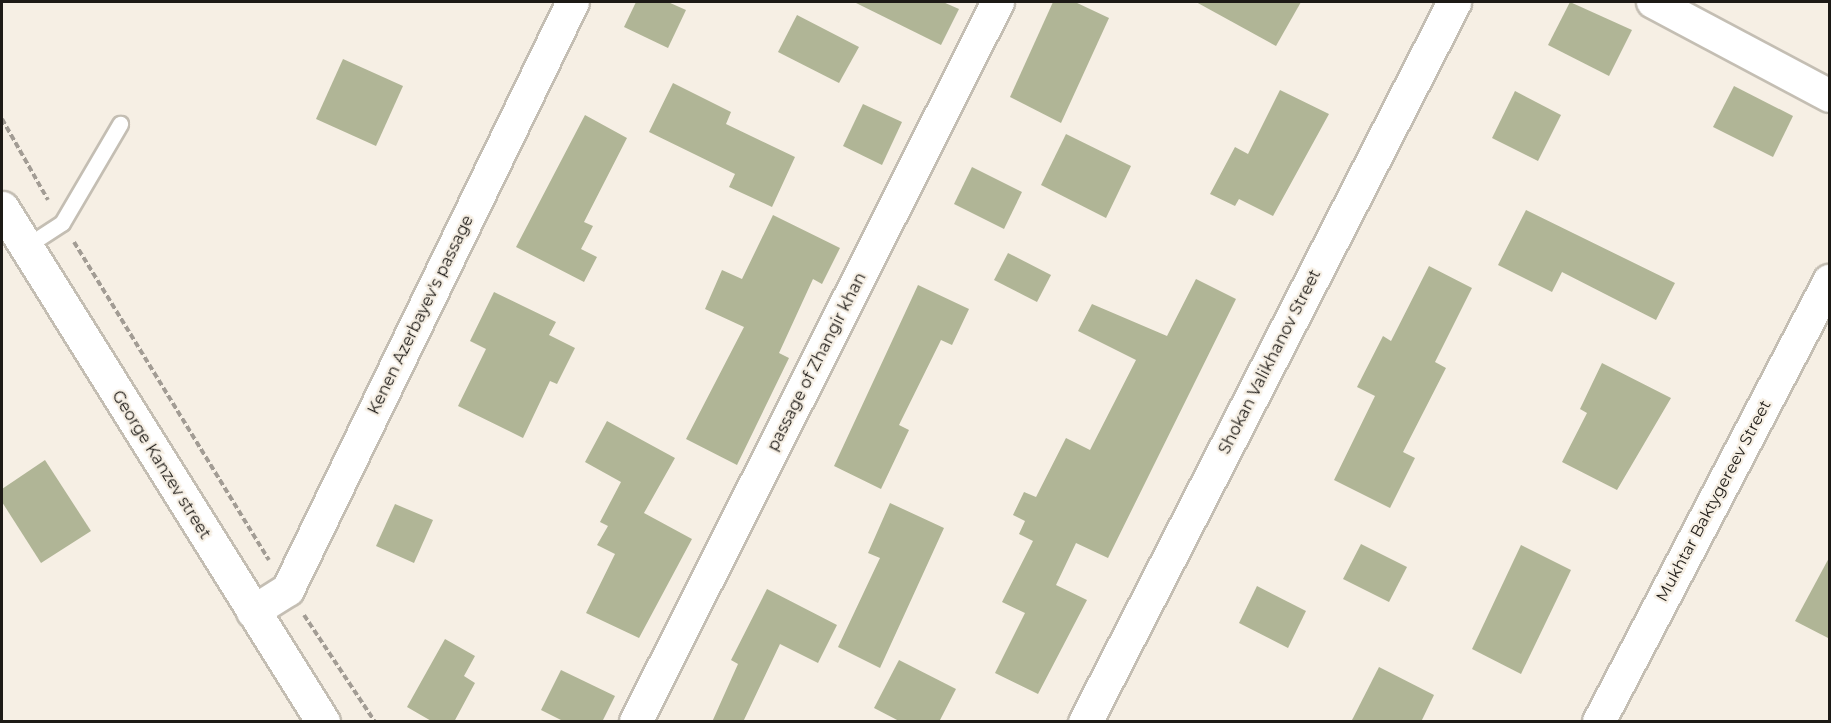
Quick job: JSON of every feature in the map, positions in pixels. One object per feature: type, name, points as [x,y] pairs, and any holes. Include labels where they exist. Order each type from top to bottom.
[{"type":"main road","name":"Shokan Valikhanov Street","points":[[1085,722],[1454,2]]},
{"type":"main road","name":"George Kanzev street","points":[[2,208],[323,722]]},
{"type":"street","name":"Kenen Azerbayev's passage","points":[[288,590],[573,2]]},
{"type":"street","name":"passage of Zhangir khan","points":[[636,722],[998,2]]},
{"type":"street","points":[[1653,2],[1830,96]]},
{"type":"street","name":"Mukhtar Baktygereev Street","points":[[1599,722],[1830,281]]},
{"type":"street","points":[[253,612],[288,590]]},
{"type":"lane","points":[[25,247],[62,223],[120,124]]},
{"type":"path","points":[[2,119],[62,223],[288,590],[375,722]]},
{"type":"building","points":[[636,2],[668,2],[686,10],[668,48],[624,27]]},
{"type":"building","points":[[854,2],[943,2],[959,9],[941,45]]},
{"type":"building","points":[[1053,2],[1075,2],[1109,18],[1061,123],[1010,97]]},
{"type":"building","points":[[1196,2],[1301,2],[1276,46]]},
{"type":"building","points":[[1570,2],[1632,30],[1609,76],[1548,45]]},
{"type":"building","points":[[797,15],[859,47],[839,83],[778,52]]},
{"type":"building","points":[[343,59],[403,86],[376,146],[316,119]]},
{"type":"building","points":[[673,83],[731,112],[726,124],[795,157],[772,207],[729,187],[735,174],[649,132]]},
{"type":"building","points":[[1734,86],[1793,116],[1773,157],[1713,127]]},
{"type":"building","points":[[1280,90],[1329,114],[1273,216],[1239,199],[1235,206],[1210,194],[1235,147],[1248,154]]},
{"type":"building","points":[[1515,91],[1561,115],[1538,161],[1492,138]]},
{"type":"building","points":[[863,104],[902,122],[882,165],[843,146]]},
{"type":"building","points":[[585,115],[627,138],[584,222],[593,226],[581,249],[597,257],[584,282],[516,247]]},
{"type":"building","points":[[1066,134],[1131,166],[1106,218],[1041,185]]},
{"type":"building","points":[[972,167],[1022,192],[1004,229],[954,204]]},
{"type":"building","points":[[1526,210],[1675,283],[1656,320],[1562,272],[1552,292],[1498,265]]},
{"type":"building","points":[[773,215],[840,248],[822,284],[813,279],[779,353],[789,358],[737,465],[686,439],[744,327],[705,309],[722,270],[742,279]]},
{"type":"building","points":[[1008,253],[1051,275],[1037,302],[994,280]]},
{"type":"building","points":[[1429,266],[1472,288],[1435,362],[1446,368],[1403,452],[1415,458],[1390,508],[1334,480],[1375,396],[1357,387],[1383,336],[1391,341]]},
{"type":"building","points":[[1196,279],[1236,299],[1108,558],[1076,543],[1056,585],[1087,600],[1038,694],[995,673],[1025,613],[1002,602],[1033,541],[1019,534],[1025,521],[1013,515],[1024,492],[1036,497],[1066,438],[1090,450],[1136,360],[1078,331],[1092,304],[1167,336]]},
{"type":"building","points":[[918,285],[969,309],[952,345],[941,340],[899,425],[909,430],[881,489],[834,466]]},
{"type":"building","points":[[494,292],[556,322],[549,335],[575,348],[557,384],[550,381],[523,438],[458,406],[486,349],[470,341]]},
{"type":"building","points":[[1602,363],[1671,398],[1617,490],[1562,462],[1587,413],[1580,409]]},
{"type":"building","points":[[607,421],[675,458],[644,513],[692,539],[639,638],[586,613],[615,554],[597,545],[608,526],[600,522],[621,482],[585,462]]},
{"type":"building","points":[[45,460],[91,531],[41,563],[2,502],[2,489]]},
{"type":"building","points":[[890,503],[944,528],[880,668],[838,647],[880,558],[868,553]]},
{"type":"building","points":[[395,504],[433,520],[414,563],[376,546]]},
{"type":"building","points":[[1361,544],[1407,567],[1389,602],[1343,579]]},
{"type":"building","points":[[1521,545],[1571,570],[1521,674],[1472,649]]},
{"type":"building","points":[[1830,556],[1830,639],[1795,621]]},
{"type":"building","points":[[1257,586],[1306,611],[1288,648],[1239,623]]},
{"type":"building","points":[[767,589],[837,625],[818,663],[780,644],[743,722],[712,722],[738,664],[731,660]]},
{"type":"building","points":[[445,639],[475,656],[464,676],[475,683],[454,722],[433,722],[407,707]]},
{"type":"building","points":[[899,660],[956,689],[939,722],[901,722],[874,708]]},
{"type":"building","points":[[1379,667],[1434,695],[1421,722],[1351,722]]},
{"type":"building","points":[[561,670],[615,696],[602,722],[565,722],[541,710]]}]
